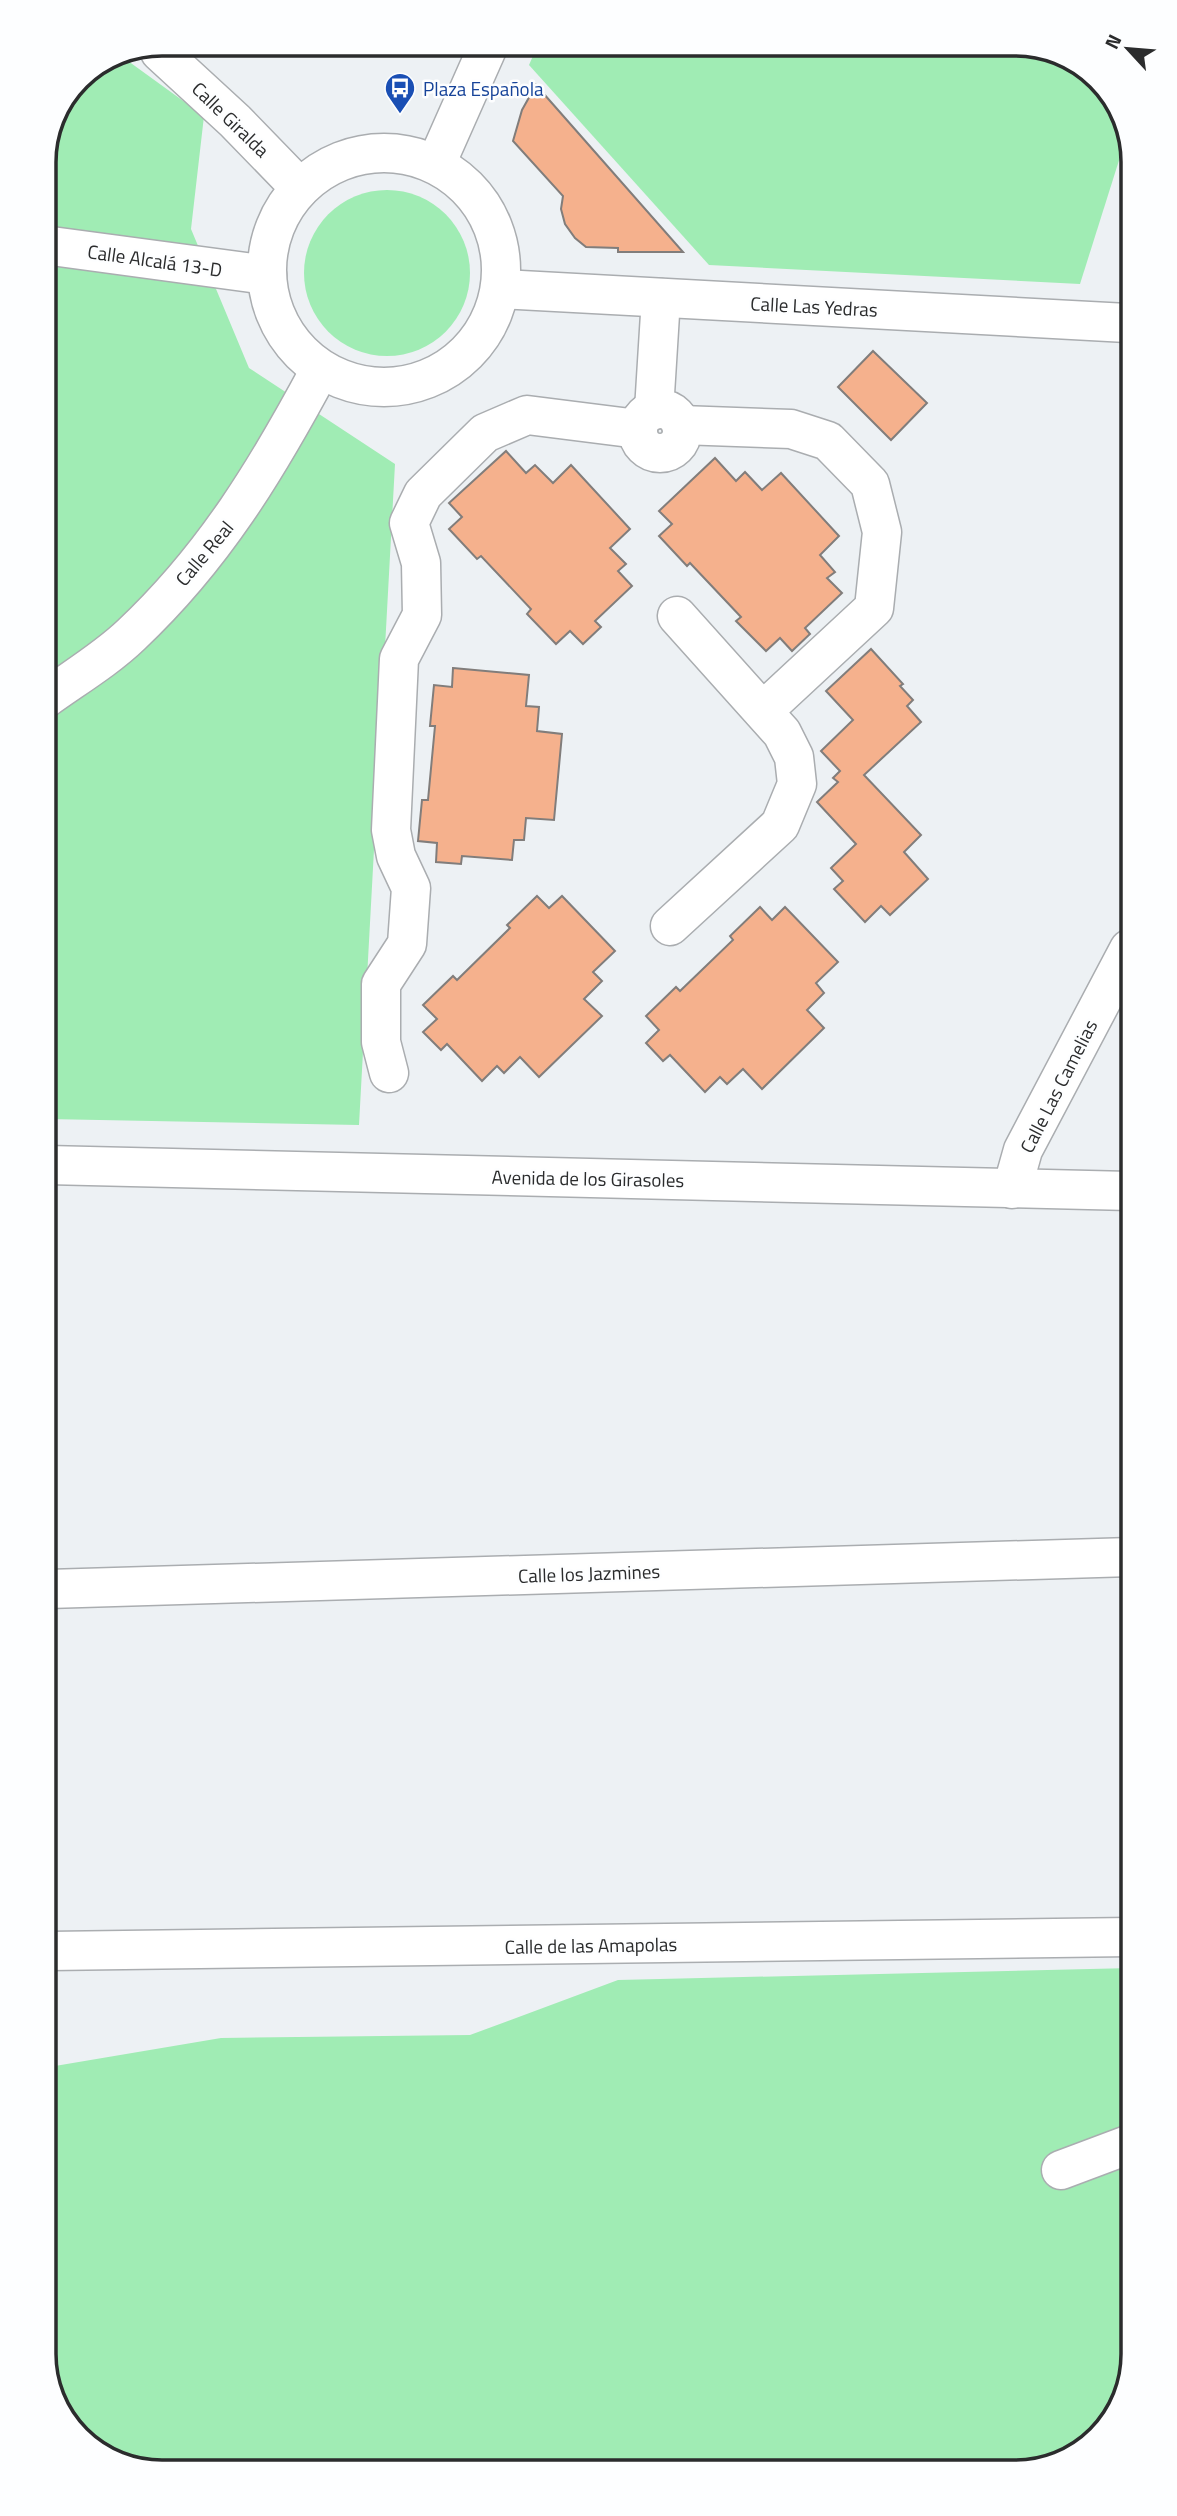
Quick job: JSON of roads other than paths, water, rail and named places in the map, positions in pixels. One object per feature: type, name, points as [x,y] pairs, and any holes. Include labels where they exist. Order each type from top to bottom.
[{"type":"street","name":"Calle Giralda","points":[[164,56],[235,121],[300,188]]},
{"type":"street","points":[[436,164],[484,56]]},
{"type":"street","points":[[401,153],[436,164],[467,185],[489,215],[501,251],[501,289],[485,333],[453,367],[410,386],[364,388],[320,370],[292,345],[274,312],[267,275],[270,243],[281,214],[300,188],[330,166],[364,154],[401,153]]},
{"type":"street","name":"Calle Alcalá 13-D","points":[[56,247],[267,275]]},
{"type":"street","name":"Calle Las Yedras","points":[[501,289],[1121,323]]},
{"type":"street","points":[[658,421],[661,298]]},
{"type":"street","name":"Calle Real","points":[[56,692],[131,636],[223,535],[271,462],[320,370]]},
{"type":"street","points":[[389,1073],[381,1042],[381,984],[407,944],[411,888],[396,856],[391,830],[399,659],[422,615],[422,563],[409,523],[423,494],[485,433],[527,415],[791,429],[828,441],[870,484],[882,532],[874,608],[763,711]]},
{"type":"street","points":[[670,926],[780,825],[797,785],[794,757],[782,733],[677,616]]},
{"type":"street","name":"Calle Las Camelias","points":[[1012,1189],[1023,1150],[1121,964]]},
{"type":"street","name":"Avenida de los Girasoles","points":[[56,1165],[1121,1191]]},
{"type":"street","name":"Calle los Jazmines","points":[[56,1589],[1121,1557]]},
{"type":"street","name":"Calle de las Amapolas","points":[[56,1951],[1121,1937]]},
{"type":"street","points":[[1061,2170],[1121,2148]]},
{"type":"place","name":"Plaza Española","points":[[400,115]]}]
